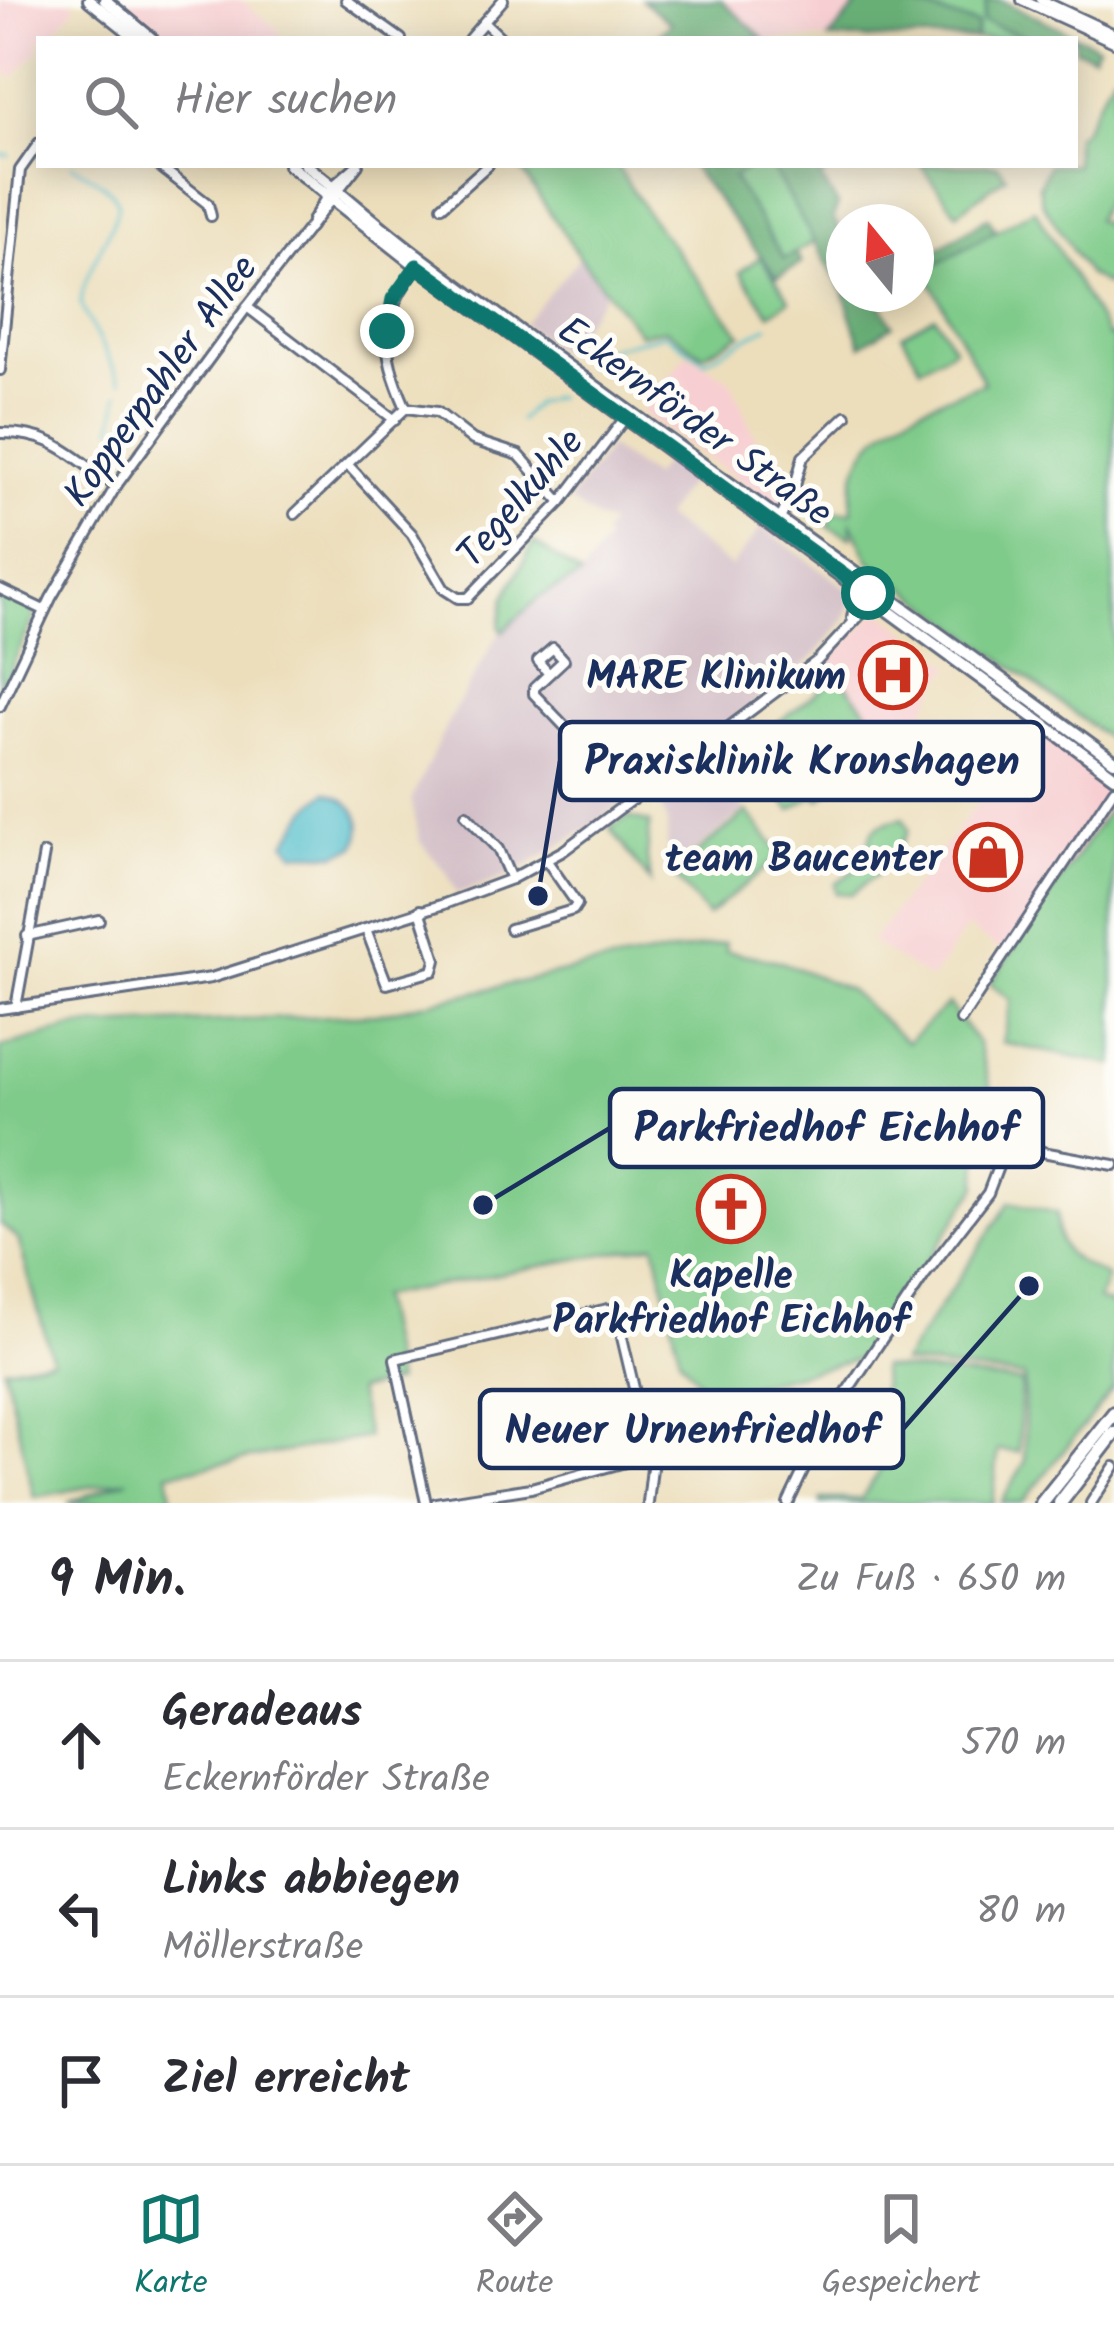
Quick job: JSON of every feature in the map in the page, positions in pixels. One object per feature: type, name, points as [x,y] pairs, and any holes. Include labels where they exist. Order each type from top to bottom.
[{"type":"highway","points":[[1042,1503],[1114,1414]]},
{"type":"highway","points":[[1060,1503],[1114,1433]]},
{"type":"main road","points":[[89,0],[147,36]]},
{"type":"main road","points":[[105,0],[136,36]]},
{"type":"main road","name":"Eckernförder Straße","points":[[294,168],[334,193]]},
{"type":"main road","name":"Eckernförder Straße","points":[[309,168],[420,262],[627,415],[1114,761]]},
{"type":"main road","name":"Eckernförder Straße","points":[[777,523],[840,574],[876,592],[1114,776]]},
{"type":"street","points":[[346,0],[397,36]]},
{"type":"street","points":[[472,36],[503,0]]},
{"type":"street","points":[[1022,0],[1114,38]]},
{"type":"street","points":[[1041,0],[1114,38]]},
{"type":"street","points":[[484,22],[499,36]]},
{"type":"street","points":[[0,370],[20,170],[36,147]]},
{"type":"street","points":[[162,168],[208,204],[212,216]]},
{"type":"street","name":"Kopperpahler Allee","points":[[0,706],[44,610],[118,482],[355,168]]},
{"type":"street","points":[[442,206],[485,168]]},
{"type":"street","points":[[0,259],[10,264]]},
{"type":"street","points":[[406,408],[388,367],[387,331],[393,299],[420,262]]},
{"type":"street","points":[[247,307],[395,420]]},
{"type":"street","points":[[295,514],[406,408]]},
{"type":"street","points":[[406,408],[437,412],[473,440],[519,455],[561,502]]},
{"type":"street","name":"Tegelkuhle","points":[[348,466],[412,534],[444,590],[468,598],[561,502],[627,415]]},
{"type":"street","points":[[777,523],[794,494],[802,457],[846,416]]},
{"type":"street","points":[[0,434],[49,439],[118,482]]},
{"type":"street","points":[[840,574],[853,592],[853,615]]},
{"type":"street","points":[[0,589],[44,610]]},
{"type":"street","points":[[0,1009],[199,981],[511,879],[548,861],[817,661],[876,592]]},
{"type":"street","points":[[549,674],[534,694],[634,799]]},
{"type":"street","points":[[961,1020],[1114,789]]},
{"type":"street","points":[[466,815],[498,849],[511,879]]},
{"type":"street","points":[[16,1007],[44,854]]},
{"type":"street","points":[[510,929],[573,910],[578,904],[548,861]]},
{"type":"street","points":[[365,929],[382,980],[393,985],[435,967],[420,909]]},
{"type":"street","points":[[27,936],[99,920]]},
{"type":"street","points":[[788,1503],[826,1423],[993,1180],[1000,1156],[1011,1148],[1114,1166]]},
{"type":"street","points":[[426,1503],[395,1359],[613,1310],[652,1468],[648,1503]]},
{"type":"street","points":[[436,1503],[531,1488],[649,1452],[754,1431],[826,1423]]},
{"type":"street","points":[[1091,1503],[1114,1467]]},
{"type":"shaded area","points":[[0,0],[69,0],[76,6],[51,36],[36,36],[36,52],[13,78],[0,66]]},
{"type":"shaded area","points":[[114,0],[241,0],[281,32],[279,36],[156,36]]},
{"type":"shaded area","points":[[721,0],[862,0],[832,36],[761,36]]},
{"type":"shaded area","points":[[580,257],[606,292],[561,352],[523,324]]},
{"type":"shaded area","points":[[688,353],[731,381],[782,499],[776,505],[641,412]]},
{"type":"shaded area","points":[[609,447],[652,477],[668,458],[693,476],[664,517],[731,567],[762,527],[848,589],[851,602],[845,619],[813,658],[590,827],[509,876],[457,894],[446,872],[420,842],[411,800],[449,720],[498,635],[541,596],[581,576],[606,540],[602,536],[610,524],[569,501]]},
{"type":"shaded area","name":"MARE Klinikum","points":[[876,613],[883,613],[952,666],[921,717],[894,739],[829,662]]},
{"type":"shaded area","points":[[1035,728],[1114,786],[1114,801],[1008,955],[966,927],[931,980],[871,942]]},
{"type":"shaded area","points":[[730,737],[764,776],[737,800],[745,810],[667,873],[667,823],[657,796]]},
{"type":"green space","points":[[642,0],[721,0],[761,36],[657,36],[671,23]]},
{"type":"green space","points":[[862,0],[912,0],[911,5],[978,25],[976,36],[832,36]]},
{"type":"green space","points":[[912,0],[987,0],[983,22],[1023,36],[976,36],[978,24],[910,5]]},
{"type":"green space","points":[[987,0],[1000,0],[1077,36],[1023,36],[983,22]]},
{"type":"green space","points":[[1078,37],[1098,46],[1093,55],[1078,50]]},
{"type":"green space","points":[[1114,71],[1114,180],[1096,220],[1114,228],[1114,278],[1107,285],[1088,275],[1042,202],[1039,186],[1048,168],[1078,168],[1078,134]]},
{"type":"green space","points":[[520,168],[618,168],[651,219],[741,334],[703,355],[666,329],[640,334]]},
{"type":"green space","points":[[692,168],[748,168],[733,178],[784,259],[796,253],[802,263],[777,277]]},
{"type":"green space","points":[[747,168],[772,168],[817,240],[784,260],[732,177]]},
{"type":"green space","points":[[772,168],[835,168],[820,177],[837,204],[826,204],[826,262]]},
{"type":"green space","points":[[923,168],[999,168],[1006,176],[957,213]]},
{"type":"green space","points":[[1035,209],[1108,337],[1114,335],[1114,743],[869,560],[852,524],[851,537],[828,527],[834,512],[852,512],[853,483],[861,459],[891,424],[984,383],[934,288],[934,266]]},
{"type":"green space","points":[[988,217],[996,231],[934,266],[934,251]]},
{"type":"green space","points":[[760,257],[790,300],[770,314],[740,272]]},
{"type":"green space","points":[[850,312],[885,312],[893,325],[861,345]]},
{"type":"green space","points":[[935,316],[954,348],[921,367],[902,334]]},
{"type":"green space","points":[[534,542],[581,576],[541,596],[503,631],[504,599]]},
{"type":"green space","points":[[0,592],[30,608],[35,616],[0,692]]},
{"type":"green space","points":[[839,676],[892,741],[820,799],[815,795],[791,810],[732,738],[744,727],[755,740]]},
{"type":"green space","points":[[1114,801],[1114,1065],[1002,1043],[1011,1000],[990,984]]},
{"type":"green space","points":[[747,812],[782,855],[707,916],[672,873]]},
{"type":"green space","points":[[629,817],[650,823],[650,882],[610,828]]},
{"type":"green space","points":[[903,818],[909,830],[891,863],[852,894],[836,893],[835,884],[863,864],[876,828]]},
{"type":"green space","points":[[725,943],[726,951],[779,961],[848,989],[907,1042],[948,1004],[978,1043],[992,1094],[979,1146],[978,1186],[862,1358],[710,1395],[680,1358],[655,1244],[379,1297],[396,1382],[357,1391],[367,1437],[168,1473],[173,1503],[68,1503],[128,1480],[34,1497],[4,1368],[52,1359],[18,1239],[0,1224],[0,1048],[77,1027],[377,1014],[582,968]]},
{"type":"green space","points":[[1010,1202],[1057,1213],[1063,1247],[1107,1277],[1098,1300],[1114,1306],[1114,1388],[1022,1503],[1001,1503],[1025,1462],[1024,1377],[902,1363]]},
{"type":"green space","points":[[881,1367],[1021,1382],[1019,1452],[998,1450],[993,1503],[821,1503],[821,1499],[861,1499],[885,1463]]},
{"type":"water","points":[[327,792],[356,812],[361,828],[355,847],[336,854],[295,853],[286,843],[307,810]]},
{"type":"waterway","points":[[0,154],[9,155]]},
{"type":"waterway","points":[[77,168],[117,200],[81,306],[121,382]]},
{"type":"waterway","points":[[585,366],[600,350],[666,334],[705,361],[768,326]]},
{"type":"waterway","points":[[113,428],[119,394]]},
{"type":"waterway","points":[[519,420],[535,404],[556,397]]},
{"type":"place","name":"MARE Klinikum","points":[[893,675]]},
{"type":"place","name":"team Baucenter","points":[[988,857]]},
{"type":"place","name":"Praxisklinik Kronshagen","points":[[538,896]]},
{"type":"place","name":"Parkfriedhof Eichhof","points":[[483,1205]]},
{"type":"place","name":"Kapelle Parkfriedhof Eichhof","points":[[731,1209]]},
{"type":"place","name":"Neuer Urnenfriedhof","points":[[1029,1286]]},
{"type":"route","points":[[387,331],[393,299],[417,266],[868,593]]}]
